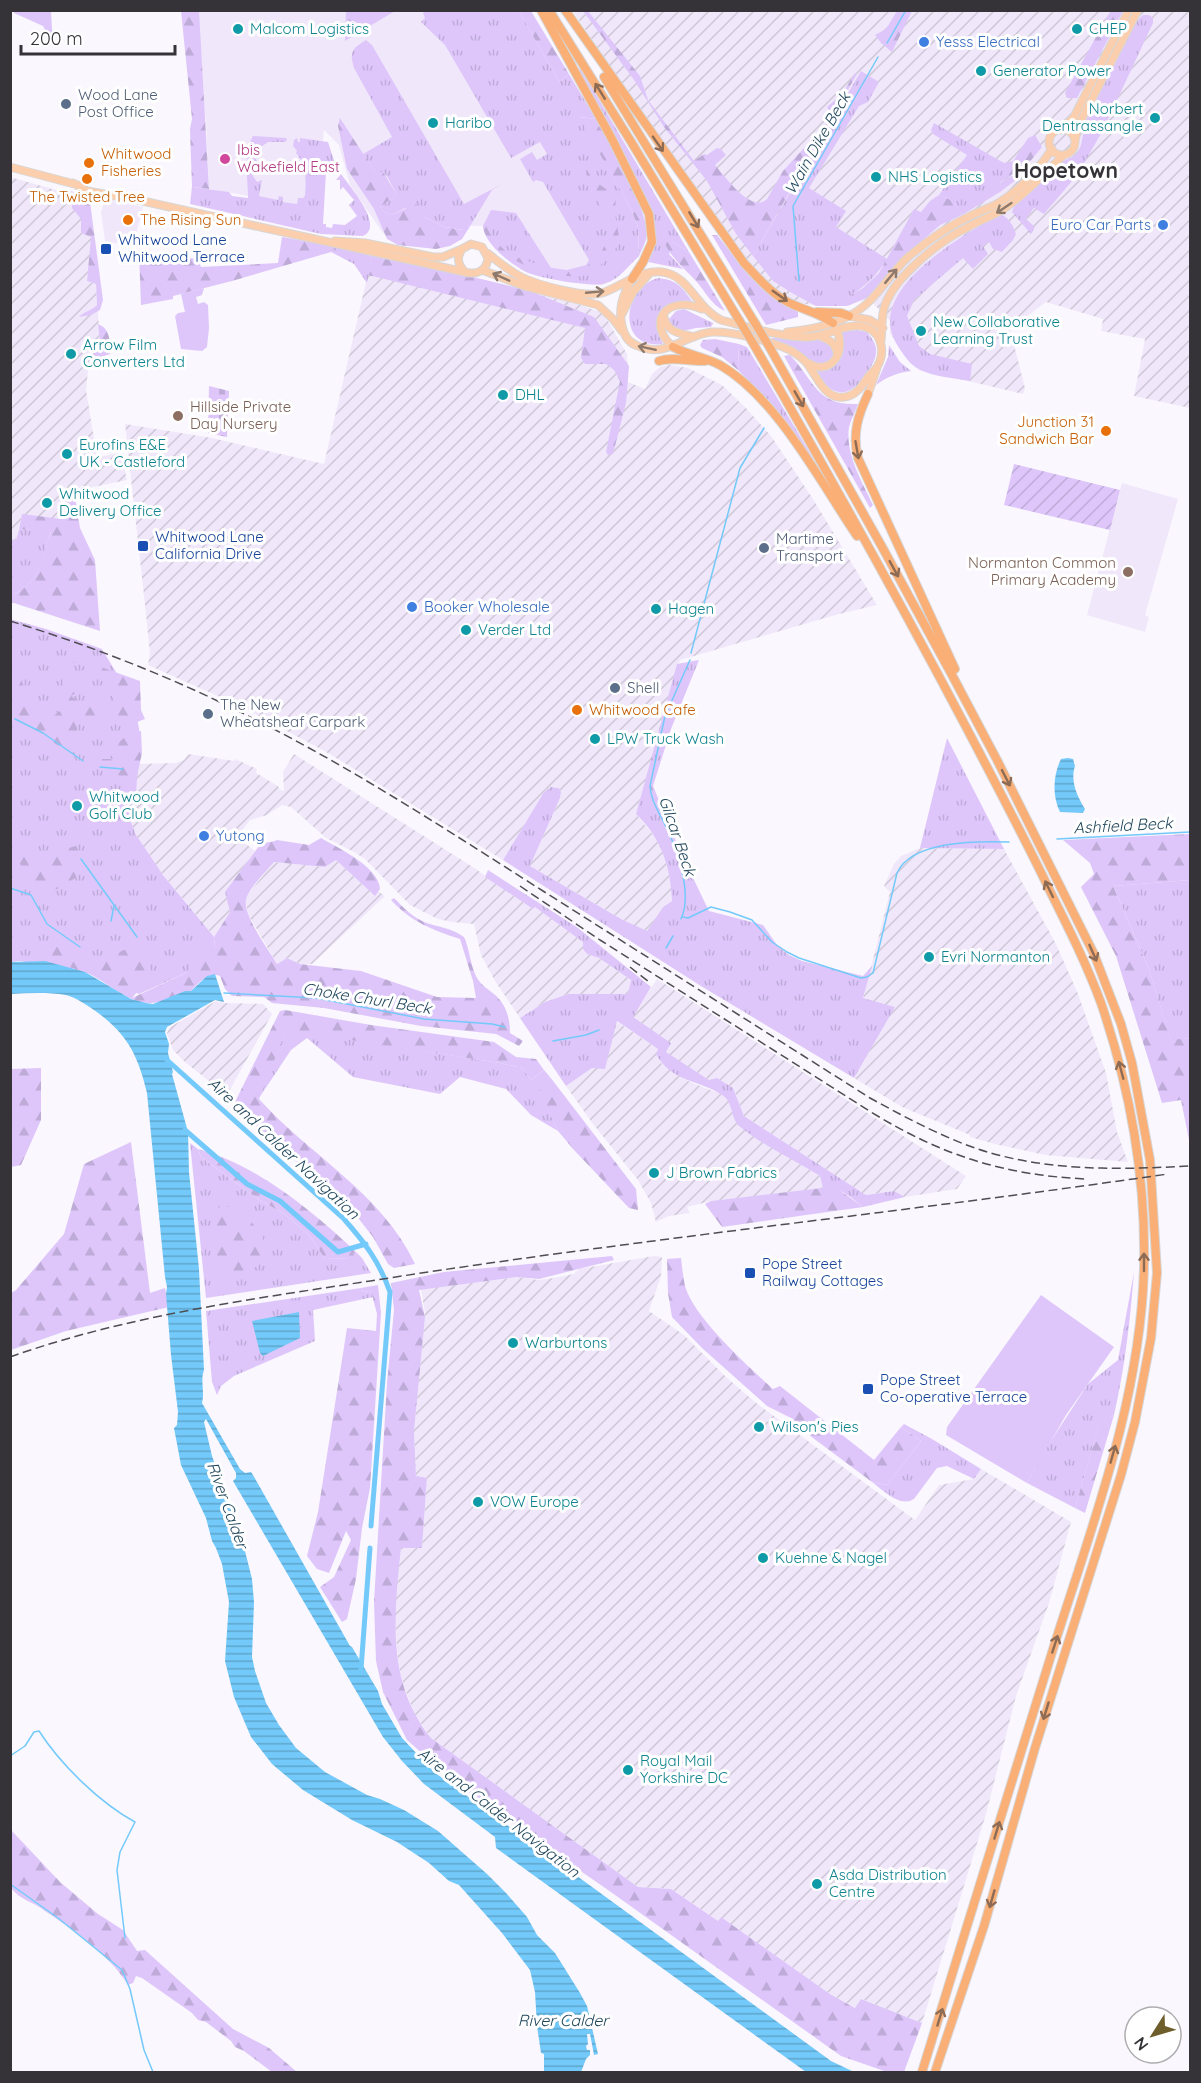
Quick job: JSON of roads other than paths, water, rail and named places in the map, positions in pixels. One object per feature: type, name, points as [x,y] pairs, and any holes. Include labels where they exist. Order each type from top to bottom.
[{"type":"highway","points":[[541,10],[613,141],[649,214],[652,242],[632,279]]},
{"type":"highway","points":[[549,10],[637,150],[754,345],[891,587],[991,774],[1083,958],[1111,1034],[1131,1111],[1137,1146],[1144,1223],[1142,1305],[1132,1379],[1097,1511],[922,2073]]},
{"type":"highway","points":[[564,10],[744,263],[779,297],[794,305],[816,312],[849,316]]},
{"type":"highway","points":[[564,10],[770,348],[881,545],[997,760],[1094,954],[1108,990],[1132,1063],[1150,1160],[1157,1273],[1151,1338],[1135,1422],[1035,1748],[984,1926],[935,2073]]},
{"type":"highway","points":[[816,312],[835,327]]},
{"type":"highway","points":[[673,347],[712,361],[737,377],[777,418],[891,587]]},
{"type":"highway","points":[[659,361],[674,358],[690,362],[712,361]]},
{"type":"highway","points":[[868,394],[856,424],[855,447],[858,458],[997,760]]},
{"type":"main road","points":[[1064,155],[1057,154],[1052,149],[1050,139],[1078,110],[1129,10]]},
{"type":"main road","points":[[868,394],[882,352],[884,308],[895,287],[918,262],[951,236],[992,216],[1011,203],[1064,155],[1071,152],[1078,126],[1138,10]]},
{"type":"main road","points":[[1061,130],[1070,132],[1075,141]]},
{"type":"main road","points":[[673,347],[662,331],[661,321],[668,309],[679,303],[693,305],[721,320],[807,338],[820,336],[874,298],[904,261],[923,244],[946,228],[993,206],[1013,192],[1042,164],[1052,149]]},
{"type":"main road","points":[[10,167],[73,183],[87,191],[138,200],[373,254],[474,274],[482,270],[488,262],[487,253]]},
{"type":"main road","points":[[322,241],[365,243],[433,257],[443,256],[467,245],[475,244],[482,247],[506,268],[529,280],[589,294],[601,293],[651,273],[664,272],[684,282],[710,314]]},
{"type":"main road","points":[[462,249],[458,259],[465,272]]},
{"type":"main road","points":[[482,270],[532,288],[598,305],[634,345],[648,350],[663,350],[710,332],[737,335],[784,348],[812,366],[822,367],[838,357],[841,344],[835,327]]},
{"type":"main road","points":[[621,315],[639,285],[651,273]]},
{"type":"main road","points":[[624,335],[621,315],[622,297],[632,279]]},
{"type":"main road","points":[[664,314],[664,321],[671,330],[694,337]]},
{"type":"main road","points":[[849,316],[870,320],[883,328]]},
{"type":"main road","points":[[775,332],[862,326],[870,329],[881,342]]},
{"type":"main road","points":[[820,336],[829,339],[835,345],[838,357]]},
{"type":"main road","points":[[805,362],[828,392],[842,398],[856,392],[877,368]]},
{"type":"water","points":[[1061,759],[1073,759],[1075,766],[1074,783],[1085,809],[1083,813],[1060,812],[1057,806],[1054,786],[1056,772]]},
{"type":"water","name":"River Calder","points":[[45,961],[85,972],[131,999],[153,1004],[185,991],[191,991],[207,976],[215,974],[224,1002],[215,1000],[167,1027],[165,1032],[169,1044],[168,1053],[172,1074],[188,1132],[189,1172],[199,1269],[204,1370],[202,1403],[240,1469],[245,1473],[251,1472],[253,1475],[378,1691],[382,1704],[402,1738],[434,1772],[831,2061],[854,2072],[806,2072],[496,1848],[495,1837],[424,1784],[383,1737],[233,1481],[236,1473],[206,1419],[204,1422],[212,1456],[244,1547],[252,1579],[254,1602],[252,1657],[266,1703],[296,1748],[325,1772],[367,1795],[404,1810],[438,1831],[487,1874],[527,1917],[537,1935],[555,1953],[587,2006],[598,2054],[594,2055],[590,2034],[587,2034],[588,2044],[586,2046],[587,2050],[590,2050],[590,2055],[581,2072],[544,2072],[544,2054],[541,2053],[535,1992],[530,1970],[502,1933],[459,1885],[449,1881],[429,1863],[397,1842],[352,1820],[303,1790],[272,1764],[251,1737],[234,1697],[225,1661],[229,1602],[222,1564],[212,1541],[206,1518],[181,1465],[174,1428],[177,1425],[178,1412],[147,1093],[140,1067],[123,1036],[84,1003],[70,996],[59,994],[11,994],[11,962]]},
{"type":"water","points":[[299,1312],[300,1338],[263,1356],[260,1353],[252,1321]]},
{"type":"waterway","name":"Wain Dike Beck","points":[[887,43],[906,10]]},
{"type":"waterway","name":"Wain Dike Beck","points":[[799,281],[793,206],[878,57]]},
{"type":"waterway","name":"Wain Dike Beck","points":[[691,653],[740,468],[764,428]]},
{"type":"waterway","name":"Gilcar Beck","points":[[681,919],[685,897],[682,871],[670,835],[654,802],[650,786],[665,716],[690,660]]},
{"type":"waterway","points":[[15,719],[43,733],[83,761]]},
{"type":"waterway","points":[[100,767],[123,769]]},
{"type":"waterway","name":"Ashfield Beck","points":[[1057,839],[1190,832]]},
{"type":"waterway","name":"Ashfield Beck","points":[[683,917],[688,918],[711,907],[730,912],[752,920],[772,942],[799,958],[861,978],[867,977],[873,973],[897,873],[905,862],[916,854],[931,848],[964,843],[1009,842]]},
{"type":"waterway","points":[[81,859],[137,937]]},
{"type":"waterway","points":[[10,888],[31,895],[47,924],[80,947]]},
{"type":"waterway","points":[[111,921],[114,906]]},
{"type":"waterway","name":"Choke Churl Beck","points":[[666,948],[673,936]]},
{"type":"waterway","name":"Choke Churl Beck","points":[[224,993],[316,998],[424,1019],[505,1027]]},
{"type":"waterway","name":"Choke Churl Beck","points":[[553,1041],[586,1035],[599,1030]]},
{"type":"waterway","name":"Aire and Calder Navigation","points":[[167,1060],[344,1219],[371,1253],[386,1281],[390,1292],[371,1526]]},
{"type":"waterway","points":[[185,1130],[247,1184],[280,1201],[338,1252],[366,1244]]},
{"type":"waterway","points":[[361,1669],[370,1548]]},
{"type":"waterway","points":[[10,1756],[25,1746],[34,1732],[39,1731],[58,1757],[82,1782],[108,1805],[135,1822],[120,1852],[117,1870],[125,1938]]},
{"type":"waterway","points":[[10,1884],[58,1918],[122,1970],[130,1989],[144,2050],[153,2072]]},
{"type":"railway","points":[[10,621],[105,653],[167,678],[295,740],[438,824],[870,1098],[940,1134],[991,1153],[1047,1164],[1105,1168],[1190,1166]]},
{"type":"railway","points":[[520,886],[600,940],[871,1112],[922,1140],[948,1151],[1000,1167],[1027,1173],[1086,1179]]},
{"type":"railway","points":[[630,967],[649,982]]},
{"type":"railway","points":[[10,1357],[106,1328],[253,1299],[593,1249],[1168,1174]]},
{"type":"place","name":"Malcom Logistics","points":[[238,29]]},
{"type":"place","name":"CHEP","points":[[1077,29]]},
{"type":"place","name":"Yesss Electrical","points":[[924,42]]},
{"type":"place","name":"Generator Power","points":[[981,71]]},
{"type":"place","name":"Wood Lane Post Office","points":[[66,104]]},
{"type":"place","name":"Norbert Dentrassangle","points":[[1155,118]]},
{"type":"place","name":"Haribo","points":[[433,123]]},
{"type":"place","name":"Ibis Wakefield East","points":[[225,159]]},
{"type":"place","name":"Whitwood Fisheries","points":[[89,163]]},
{"type":"place","name":"NHS Logistics","points":[[876,177]]},
{"type":"place","name":"The Twisted Tree","points":[[87,179]]},
{"type":"place","name":"The Rising Sun","points":[[128,220]]},
{"type":"place","name":"Euro Car Parts","points":[[1163,225]]},
{"type":"place","name":"Whitwood Lane Whitwood Terrace","points":[[106,249]]},
{"type":"place","name":"New Collaborative Learning Trust","points":[[921,331]]},
{"type":"place","name":"Arrow Film Converters Ltd","points":[[71,354]]},
{"type":"place","name":"DHL","points":[[503,395]]},
{"type":"place","name":"Hillside Private Day Nursery","points":[[178,416]]},
{"type":"place","name":"Junction 31 Sandwich Bar","points":[[1106,431]]},
{"type":"place","name":"Eurofins E&E UK - Castleford","points":[[67,454]]},
{"type":"place","name":"Whitwood Delivery Office","points":[[47,503]]},
{"type":"place","name":"Whitwood Lane California Drive","points":[[143,546]]},
{"type":"place","name":"Martime Transport","points":[[764,548]]},
{"type":"place","name":"Normanton Common Primary Academy","points":[[1128,572]]},
{"type":"place","name":"Booker Wholesale","points":[[412,607]]},
{"type":"place","name":"Hagen","points":[[656,609]]},
{"type":"place","name":"Verder Ltd","points":[[466,630]]},
{"type":"place","name":"Shell","points":[[615,688]]},
{"type":"place","name":"Whitwood Cafe","points":[[577,710]]},
{"type":"place","name":"The New Wheatsheaf Carpark","points":[[208,714]]},
{"type":"place","name":"LPW Truck Wash","points":[[595,739]]},
{"type":"place","name":"Whitwood Golf Club","points":[[77,806]]},
{"type":"place","name":"Yutong","points":[[204,836]]},
{"type":"place","name":"Evri Normanton","points":[[929,957]]},
{"type":"place","name":"J Brown Fabrics","points":[[654,1173]]},
{"type":"place","name":"Pope Street Railway Cottages","points":[[750,1273]]},
{"type":"place","name":"Warburtons","points":[[513,1343]]},
{"type":"place","name":"Pope Street Co-operative Terrace","points":[[868,1389]]},
{"type":"place","name":"Wilson's Pies","points":[[759,1427]]},
{"type":"place","name":"VOW Europe","points":[[478,1502]]},
{"type":"place","name":"Kuehne & Nagel","points":[[763,1558]]},
{"type":"place","name":"Royal Mail Yorkshire DC","points":[[628,1770]]},
{"type":"place","name":"Asda Distribution Centre","points":[[817,1884]]},
{"type":"district","name":"Hopetown","points":[[1066,171]]}]
